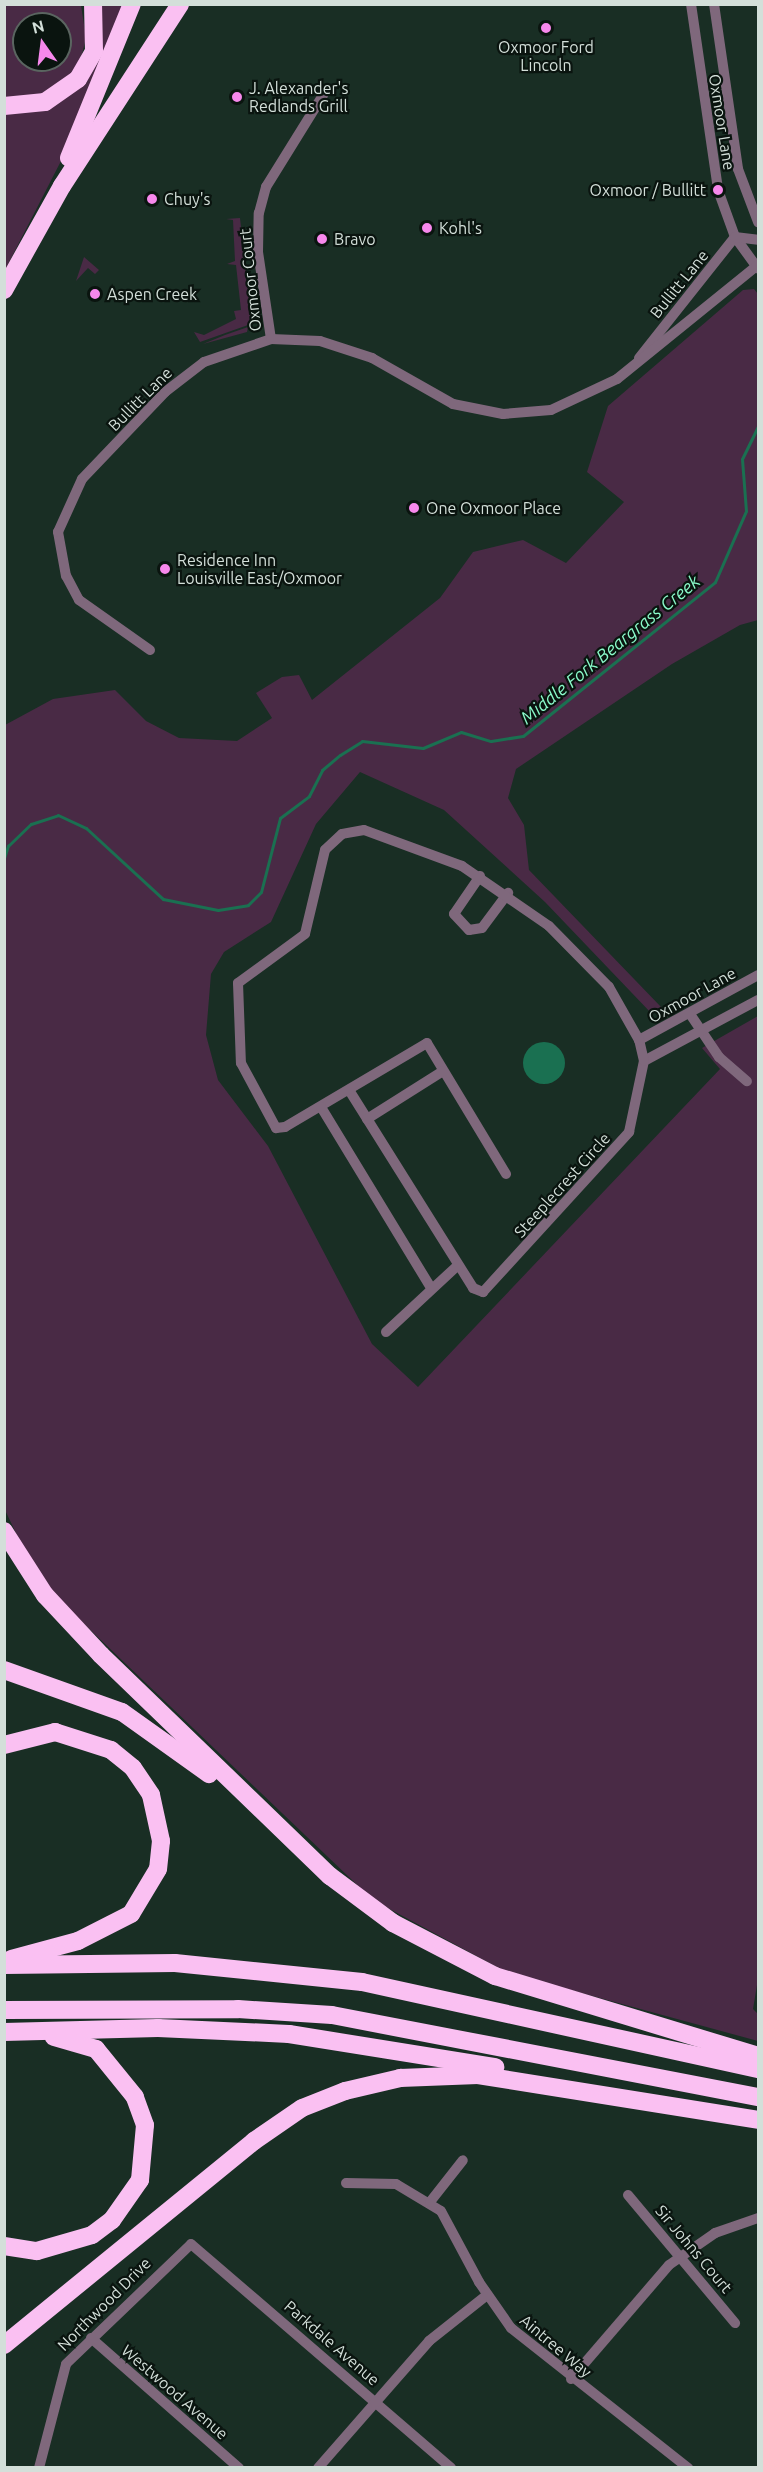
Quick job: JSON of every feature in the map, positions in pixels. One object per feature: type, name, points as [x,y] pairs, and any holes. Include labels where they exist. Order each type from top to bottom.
[{"type":"highway","points":[[4,106],[45,102],[78,80],[94,51],[93,4]]},
{"type":"highway","points":[[62,186],[132,4]]},
{"type":"highway","points":[[4,290],[62,186],[180,4]]},
{"type":"highway","points":[[4,1531],[45,1595],[330,1876],[393,1923],[473,1965],[759,2056]]},
{"type":"highway","points":[[4,1670],[122,1712],[271,1819]]},
{"type":"highway","points":[[4,1744],[55,1732],[111,1750],[133,1768],[151,1795],[161,1841],[158,1869],[131,1914],[78,1941],[4,1960]]},
{"type":"highway","points":[[4,1965],[175,1963],[362,1982],[759,2069]]},
{"type":"highway","points":[[4,2010],[238,2009],[333,2015],[759,2097]]},
{"type":"highway","points":[[4,2032],[158,2028],[328,2037],[759,2120]]},
{"type":"highway","points":[[4,2246],[38,2251],[92,2235],[129,2199],[146,2150],[141,2115],[117,2069],[79,2042],[26,2031]]},
{"type":"highway","points":[[4,2345],[254,2141],[302,2108],[345,2091],[400,2078],[478,2074],[759,2120]]},
{"type":"street","name":"Oxmoor Lane","points":[[691,4],[711,162],[735,237],[758,267]]},
{"type":"street","name":"Oxmoor Lane","points":[[714,4],[738,169],[759,222]]},
{"type":"street","name":"Oxmoor Court","points":[[271,339],[258,252],[260,207],[278,166],[325,92]]},
{"type":"street","points":[[735,237],[759,240]]},
{"type":"street","name":"Bullitt Lane","points":[[632,367],[735,237]]},
{"type":"street","name":"Bullitt Lane","points":[[150,650],[91,612],[72,590],[60,552],[62,516],[82,479],[178,380],[216,356],[271,339],[341,346],[453,404],[503,414],[565,406],[632,367],[758,267]]},
{"type":"street","name":"Steeplecrest Circle","points":[[364,830],[406,841],[480,876],[508,893],[609,987],[639,1040],[644,1061],[628,1132],[492,1287],[483,1292],[472,1288],[349,1090],[321,1107],[276,1128],[241,1063],[236,997],[247,973],[312,924],[325,850],[342,834],[364,830]]},
{"type":"street","points":[[480,876],[454,914],[469,930],[482,928],[508,893]]},
{"type":"street","name":"Oxmoor Lane","points":[[639,1040],[759,975]]},
{"type":"street","points":[[644,1061],[759,1000]]},
{"type":"street","points":[[690,1014],[701,1032],[747,1081]]},
{"type":"street","points":[[349,1090],[427,1043],[506,1174]]},
{"type":"street","points":[[367,1119],[443,1071]]},
{"type":"street","points":[[321,1107],[431,1288]]},
{"type":"street","points":[[386,1332],[458,1265]]},
{"type":"street","points":[[430,2202],[463,2160]]},
{"type":"street","name":"Aintree Way","points":[[346,2183],[396,2184],[430,2202],[452,2224],[487,2295],[529,2347],[688,2468]]},
{"type":"street","name":"Sir Johns Court","points":[[628,2195],[735,2323]]},
{"type":"street","points":[[571,2379],[680,2256],[715,2233],[759,2218]]},
{"type":"street","name":"Northwood Drive","points":[[39,2468],[66,2364],[191,2244]]},
{"type":"street","name":"Parkdale Avenue","points":[[191,2244],[451,2468]]},
{"type":"street","points":[[318,2468],[449,2322],[487,2295]]},
{"type":"street","name":"Westwood Avenue","points":[[91,2338],[239,2468]]},
{"type":"shaded area","points":[[4,5],[81,5],[86,38],[81,58],[70,76],[44,95],[5,98]]},
{"type":"shaded area","points":[[95,5],[123,5],[61,161],[5,270],[5,111],[86,74]]},
{"type":"shaded area","points":[[240,218],[251,318],[248,325],[200,342],[194,332],[204,335],[236,319],[234,311],[241,310],[236,265],[227,264],[235,261],[233,220],[226,219]]},
{"type":"shaded area","points":[[84,257],[99,270],[95,274],[88,268],[76,281]]},
{"type":"shaded area","points":[[754,289],[758,294],[758,620],[740,625],[672,664],[516,769],[508,798],[524,825],[529,870],[662,1008],[652,1014],[545,902],[444,810],[360,772],[316,824],[271,922],[224,952],[211,974],[206,1035],[218,1080],[268,1146],[372,1344],[418,1387],[720,1069],[702,1048],[758,1016],[758,1979],[753,2009],[758,2014],[758,2041],[508,1973],[373,1900],[59,1600],[24,1550],[5,1510],[5,725],[53,699],[115,690],[146,721],[179,738],[237,741],[272,718],[256,693],[282,677],[299,675],[312,700],[440,598],[473,552],[523,540],[566,563],[624,502],[587,472],[608,406],[743,290]]},
{"type":"shaded area","points":[[248,327],[247,332],[203,344],[225,335]]},
{"type":"shaded area","points":[[544,1042],[559,1048],[565,1063],[559,1078],[544,1084],[529,1078],[523,1063],[529,1048]]},
{"type":"waterway","name":"Middle Fork Beargrass Creek","points":[[4,858],[8,846],[31,824],[58,815],[86,828],[163,899],[218,910],[248,905],[261,892],[280,818],[309,796],[322,770],[340,755],[362,741],[423,748],[461,732],[491,741],[523,736],[715,582],[746,511],[742,459],[758,426]]},
{"type":"place","name":"Oxmoor Ford Lincoln","points":[[546,28]]},
{"type":"place","name":"J. Alexander's Redlands Grill","points":[[237,97]]},
{"type":"place","name":"Oxmoor / Bullitt","points":[[718,190]]},
{"type":"place","name":"Chuy's","points":[[152,199]]},
{"type":"place","name":"Kohl's","points":[[427,228]]},
{"type":"place","name":"Bravo","points":[[322,239]]},
{"type":"place","name":"Aspen Creek","points":[[95,294]]},
{"type":"place","name":"One Oxmoor Place","points":[[414,508]]},
{"type":"place","name":"Residence Inn Louisville East/Oxmoor","points":[[165,569]]}]
